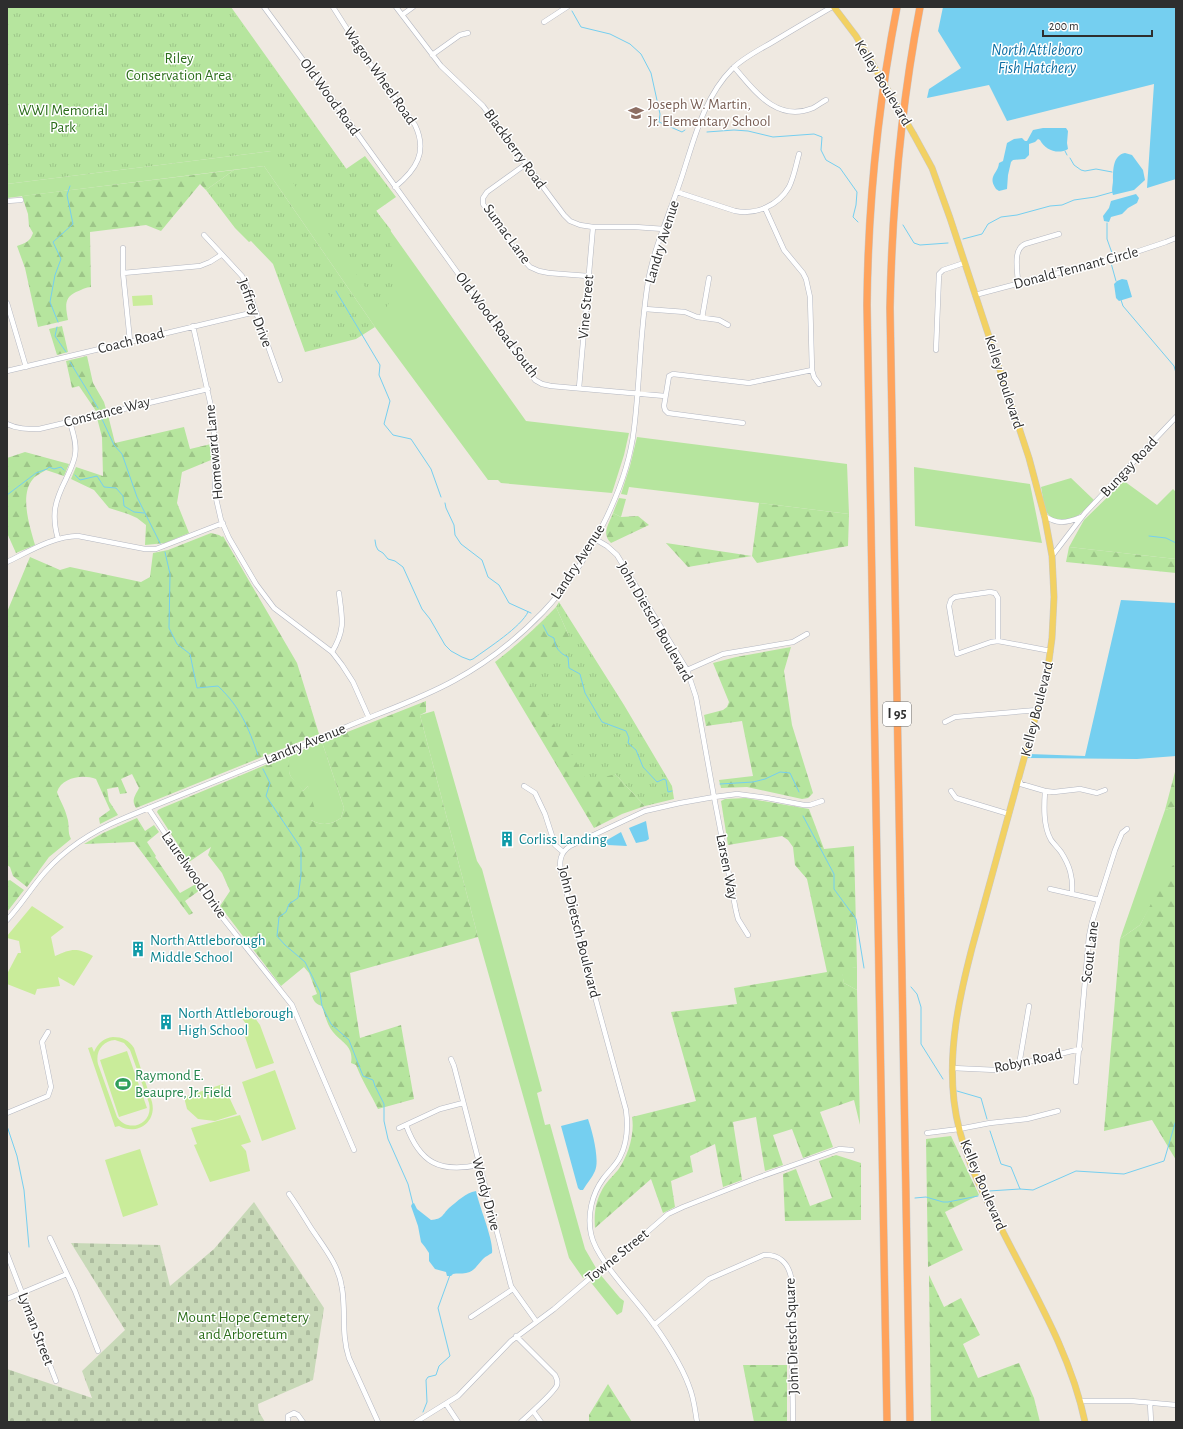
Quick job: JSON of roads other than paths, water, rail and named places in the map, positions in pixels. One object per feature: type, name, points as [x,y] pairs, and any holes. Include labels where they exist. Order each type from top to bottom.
[{"type":"highway","name":"I 95","points":[[887,1422],[867,311],[869,232],[875,159],[884,80],[896,7]]},
{"type":"highway","name":"I 95","points":[[910,1422],[890,315],[893,235],[899,149],[906,90],[920,7]]},
{"type":"main road","name":"Kelley Boulevard","points":[[833,7],[856,36],[932,168],[950,218],[1029,458],[1044,515],[1052,556],[1054,597],[1051,651],[1047,675],[972,948],[962,990],[956,1025],[952,1068],[954,1102],[966,1153],[982,1190],[1068,1364],[1085,1422]]},
{"type":"street","name":"Old Wood Road","points":[[264,7],[395,187]]},
{"type":"street","name":"Wagon Wheel Road","points":[[333,7],[361,52],[418,130],[420,152],[417,164],[410,174],[395,187]]},
{"type":"street","name":"Blackberry Road","points":[[396,7],[441,66],[484,106],[564,215],[570,221],[580,225],[593,227],[664,229]]},
{"type":"street","points":[[402,15],[413,7]]},
{"type":"street","points":[[544,22],[567,7]]},
{"type":"street","name":"Landry Avenue","points":[[7,920],[44,873],[75,844],[103,827],[427,694],[455,680],[481,664],[512,642],[543,612],[563,589],[595,539],[620,486],[634,432],[645,308],[652,266],[692,146],[708,104],[715,91],[734,67],[753,53],[833,7]]},
{"type":"street","points":[[432,55],[460,35],[468,33]]},
{"type":"street","points":[[734,67],[756,93],[775,107],[793,111],[803,110],[813,108],[826,100]]},
{"type":"street","points":[[677,192],[740,212],[753,212],[776,202],[788,189],[793,178],[799,154]]},
{"type":"street","name":"Sumac Lane","points":[[526,164],[487,192],[482,198],[483,204],[519,255],[530,267],[548,273],[588,276]]},
{"type":"street","name":"Old Wood Road South","points":[[395,187],[535,380],[542,384],[551,386],[665,396]]},
{"type":"street","points":[[7,201],[21,200]]},
{"type":"street","points":[[765,208],[784,250],[803,273],[808,285],[810,297],[812,370],[814,378],[819,384]]},
{"type":"street","name":"Vine Street","points":[[579,388],[593,227]]},
{"type":"street","points":[[1018,283],[1017,254],[1020,247],[1025,244],[1059,234]]},
{"type":"street","name":"Jeffrey Drive","points":[[204,235],[242,276],[280,380]]},
{"type":"street","name":"Donald Tennant Circle","points":[[975,295],[1134,253],[1176,238]]},
{"type":"street","points":[[123,248],[123,273],[130,341]]},
{"type":"street","points":[[123,273],[200,266],[210,262],[221,254]]},
{"type":"street","points":[[936,350],[939,274],[943,270],[964,263]]},
{"type":"street","points":[[702,318],[709,278]]},
{"type":"street","points":[[7,303],[26,367]]},
{"type":"street","points":[[645,308],[685,312],[702,318],[719,320],[728,325]]},
{"type":"street","name":"Coach Road","points":[[7,371],[255,312]]},
{"type":"street","name":"Homeward Lane","points":[[193,326],[214,420],[215,494],[229,538],[256,584],[274,608],[332,652],[353,682],[369,718]]},
{"type":"street","points":[[743,423],[670,414],[666,411],[664,406],[668,378],[670,375],[674,374],[749,383],[812,370]]},
{"type":"street","name":"Constance Way","points":[[7,424],[26,429],[39,429],[208,389]]},
{"type":"street","name":"Bungay Road","points":[[1052,556],[1082,517],[1176,417]]},
{"type":"street","points":[[58,538],[54,523],[55,507],[58,495],[75,456],[76,446],[70,422]]},
{"type":"street","points":[[1044,515],[1049,520],[1059,523],[1082,517]]},
{"type":"street","points":[[7,562],[58,538],[68,536],[78,536],[145,549],[156,549],[223,523]]},
{"type":"street","name":"John Dietsch Boulevard","points":[[595,539],[608,546],[617,555],[687,670],[696,697],[714,797],[645,811],[570,846],[563,852],[560,860],[624,1102],[627,1122],[627,1134],[622,1152],[598,1188],[593,1200],[590,1212],[592,1238],[598,1252],[607,1265],[663,1338],[687,1381],[691,1392],[697,1422]]},
{"type":"street","points":[[998,641],[998,598],[995,594],[990,592],[955,597],[951,600],[949,606],[957,654],[998,641],[1051,651]]},
{"type":"street","points":[[332,652],[340,640],[342,626],[339,593]]},
{"type":"street","points":[[687,670],[723,654],[793,642],[807,634]]},
{"type":"street","points":[[945,722],[955,717],[1038,710]]},
{"type":"street","points":[[1018,780],[1021,784],[1045,791],[1054,792],[1080,789],[1097,793],[1105,790]]},
{"type":"street","points":[[524,786],[535,794],[545,814],[555,845],[563,852]]},
{"type":"street","points":[[951,791],[956,798],[1009,814]]},
{"type":"street","points":[[1045,791],[1047,829],[1051,840],[1062,854],[1070,868],[1072,893]]},
{"type":"street","points":[[714,797],[737,794],[810,805],[822,801]]},
{"type":"street","name":"Larsen Way","points":[[714,797],[736,911],[738,918],[748,935]]},
{"type":"street","name":"Laurelwood Drive","points":[[148,808],[218,912],[292,1005],[354,1150]]},
{"type":"street","name":"Scout Lane","points":[[1076,1082],[1089,936],[1099,900],[1122,833],[1127,829]]},
{"type":"street","points":[[1050,889],[1099,900]]},
{"type":"street","points":[[1019,1065],[1029,1006]]},
{"type":"street","points":[[7,1113],[48,1096],[51,1087],[42,1042],[48,1032]]},
{"type":"street","name":"Robyn Road","points":[[952,1068],[989,1070],[1019,1065],[1080,1049]]},
{"type":"street","name":"Wendy Drive","points":[[451,1059],[508,1277],[513,1289],[536,1322]]},
{"type":"street","points":[[399,1128],[440,1109],[463,1103]]},
{"type":"street","points":[[927,1133],[1027,1119],[1058,1112]]},
{"type":"street","points":[[406,1125],[413,1143],[421,1154],[432,1162],[446,1168],[479,1165]]},
{"type":"street","name":"Towne Street","points":[[416,1422],[458,1396],[516,1336],[623,1253],[662,1218],[683,1207],[757,1178],[839,1149],[852,1150]]},
{"type":"street","points":[[289,1194],[329,1255],[339,1275],[343,1295],[345,1348],[378,1422]]},
{"type":"street","points":[[50,1238],[75,1291],[98,1351]]},
{"type":"street","name":"Lyman Street","points":[[7,1254],[56,1381]]},
{"type":"street","name":"John Dietsch Square","points":[[654,1325],[709,1279],[764,1255],[773,1255],[781,1258],[790,1270],[791,1278],[793,1422]]},
{"type":"street","points":[[7,1299],[67,1274]]},
{"type":"street","points":[[471,1317],[513,1289]]},
{"type":"street","points":[[516,1336],[556,1375],[558,1382],[557,1386],[521,1422]]},
{"type":"street","points":[[1080,1401],[1150,1402],[1176,1405]]},
{"type":"street","points":[[1150,1402],[1151,1422]]},
{"type":"street","points":[[446,1404],[458,1422]]},
{"type":"street","points":[[533,1411],[541,1422]]},
{"type":"street","points":[[288,1422],[288,1416],[294,1413],[298,1415],[303,1422]]},
{"type":"water","name":"North Attleboro Fish Hatchery","points":[[943,7],[1176,7],[1176,179],[1147,188],[1154,84],[1007,121],[989,85],[927,98],[929,89],[961,68],[938,31]]},
{"type":"water","points":[[1043,128],[1066,128],[1068,131],[1068,149],[1060,152],[1048,149],[1038,139],[1029,144],[1029,155],[1025,159],[1013,160],[1011,162],[1007,189],[999,191],[996,189],[993,178],[999,163],[1003,161],[1007,143],[1014,139],[1022,138],[1027,141],[1033,130]]},
{"type":"water","points":[[1125,153],[1132,155],[1143,170],[1145,180],[1134,190],[1113,195],[1114,164],[1121,154]]},
{"type":"water","points":[[1136,194],[1139,198],[1137,203],[1128,208],[1122,214],[1111,217],[1109,222],[1104,221],[1103,216],[1109,208],[1111,201]]},
{"type":"water","points":[[1122,279],[1127,280],[1132,297],[1119,301],[1116,298],[1114,284]]},
{"type":"water","points":[[1121,600],[1176,603],[1176,756],[1137,759],[1028,758],[1029,754],[1085,756]]},
{"type":"water","points":[[646,821],[649,839],[636,843],[629,828]]},
{"type":"water","points":[[621,832],[627,846],[608,845],[606,843],[607,840]]},
{"type":"water","points":[[588,1119],[595,1145],[597,1160],[594,1174],[583,1190],[580,1190],[578,1188],[561,1126]]},
{"type":"water","points":[[476,1191],[489,1232],[492,1253],[484,1258],[476,1268],[471,1271],[447,1276],[446,1272],[435,1269],[429,1261],[429,1253],[421,1242],[418,1226],[411,1206],[414,1203],[417,1209],[431,1220],[438,1219],[462,1198]]},
{"type":"waterway","points":[[572,11],[581,27],[610,34],[630,44],[641,54],[651,73],[660,114],[659,122],[682,132],[685,130]]},
{"type":"waterway","points":[[707,132],[734,130],[748,131],[773,137],[814,134],[822,137],[821,150],[826,160],[840,168],[857,192],[853,217],[858,222]]},
{"type":"waterway","points":[[1065,151],[1067,155]]},
{"type":"waterway","points":[[1070,158],[1074,165],[1081,170],[1085,171],[1096,169],[1112,172]]},
{"type":"waterway","points":[[58,322],[50,302],[55,275],[61,259],[53,242],[73,224],[67,195],[70,186]]},
{"type":"waterway","points":[[963,239],[982,234],[988,224],[1001,217],[1017,215],[1050,206],[1062,205],[1074,200],[1095,197],[1113,192]]},
{"type":"waterway","points":[[1107,223],[1107,239],[1112,253]]},
{"type":"waterway","points":[[903,225],[914,243],[920,245],[948,243]]},
{"type":"waterway","points":[[1111,263],[1116,281]]},
{"type":"waterway","points":[[336,291],[380,365],[379,375],[390,401],[384,424],[393,435],[411,439],[431,469],[441,497]]},
{"type":"waterway","points":[[1121,300],[1123,306],[1174,366],[1176,373]]},
{"type":"waterway","points":[[57,327],[55,336],[66,352]]},
{"type":"waterway","points":[[70,362],[98,408]]},
{"type":"waterway","points":[[102,419],[114,445],[122,454],[137,497],[160,543]]},
{"type":"waterway","points":[[7,495],[36,473],[49,467],[54,469],[61,467],[64,470]]},
{"type":"waterway","points":[[75,475],[80,480],[97,476],[104,487],[116,488],[123,496],[124,506],[134,512],[144,513]]},
{"type":"waterway","points":[[445,503],[454,525],[455,535],[461,544],[482,560],[488,577],[499,585],[509,603],[531,613]]},
{"type":"waterway","points":[[1149,536],[1166,538],[1176,543]]},
{"type":"waterway","points":[[375,540],[378,550],[388,559],[395,561],[403,567],[422,609],[430,619],[445,645],[451,651],[462,657],[470,660],[473,659],[511,631],[519,624],[528,612]]},
{"type":"waterway","points":[[165,552],[170,574],[169,628],[177,644],[190,654],[197,688],[218,686],[226,694],[243,718],[258,755]]},
{"type":"waterway","points":[[543,625],[548,635],[554,638],[558,649],[562,654],[568,657],[569,668],[580,674],[585,693],[602,722],[626,731],[629,738],[628,743],[636,750],[643,767],[657,782],[664,779],[666,780],[668,792],[672,791]]},
{"type":"waterway","points":[[263,769],[270,783],[266,796],[301,848],[301,875],[298,898],[289,904],[286,912],[279,917],[277,936],[305,962],[320,992],[322,1006],[331,1024],[349,1040],[363,1076],[373,1080],[384,1104],[384,1121],[388,1139],[408,1184],[413,1204]]},
{"type":"waterway","points":[[720,784],[753,782],[765,779],[780,772],[790,773],[799,792]]},
{"type":"waterway","points":[[803,816],[834,874],[834,889],[856,919],[864,968]]},
{"type":"waterway","points":[[911,987],[917,994],[921,1007],[921,1044],[943,1079]]},
{"type":"waterway","points":[[957,1091],[981,1098],[987,1119]]},
{"type":"waterway","points":[[990,1131],[1001,1164],[1011,1167],[1020,1189],[1033,1190],[1076,1171],[1124,1174],[1164,1161],[1176,1120]]},
{"type":"waterway","points":[[7,1126],[17,1156],[24,1190],[29,1247]]},
{"type":"waterway","points":[[989,1191],[1020,1189]]},
{"type":"waterway","points":[[915,1198],[926,1197],[948,1202],[978,1196]]},
{"type":"waterway","points":[[423,1412],[427,1402],[426,1380],[428,1377],[436,1375],[439,1366],[450,1356],[438,1308],[450,1275]]},
{"type":"place","name":"Joseph W. Martin, Jr. Elementary School","points":[[636,113]]},
{"type":"place","name":"Corliss Landing","points":[[507,839]]},
{"type":"place","name":"North Attleborough Middle School","points":[[138,949]]},
{"type":"place","name":"North Attleborough High School","points":[[166,1022]]},
{"type":"place","name":"Raymond E. Beaupre, Jr. Field","points":[[123,1084]]},
{"type":"park label","name":"Riley Conservation Area","points":[[179,66]]},
{"type":"park label","name":"WWI Memorial Park","points":[[63,118]]},
{"type":"park label","name":"Mount Hope Cemetery and Arboretum","points":[[243,1326]]}]
